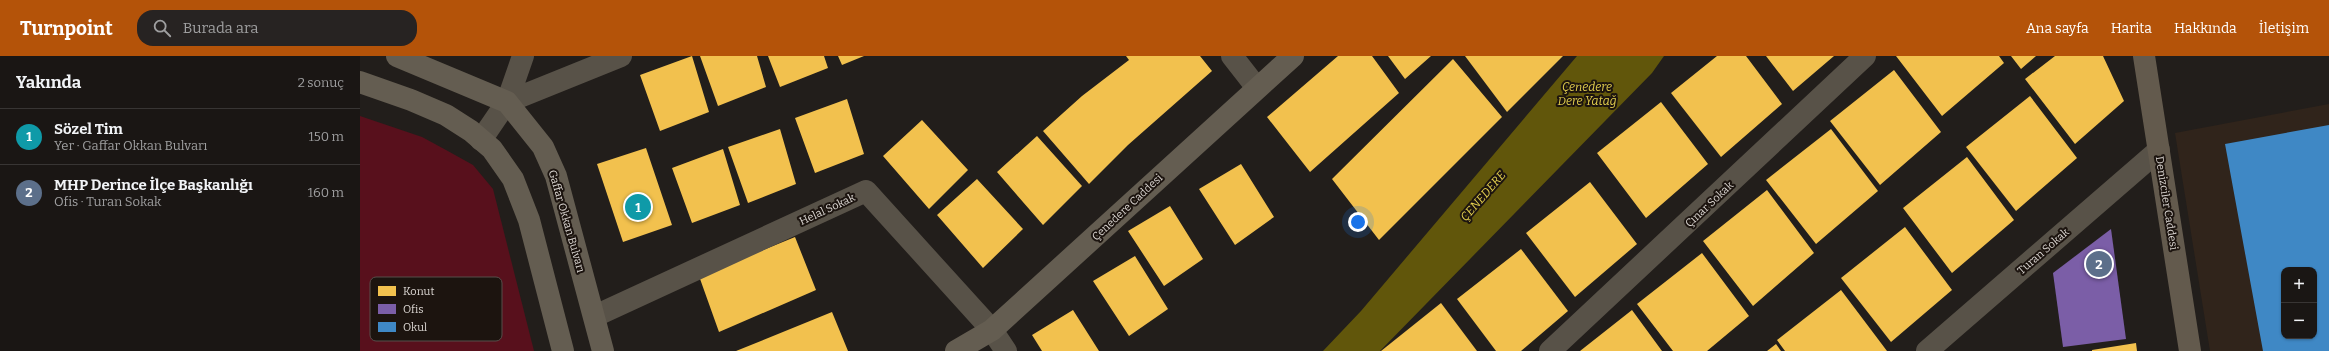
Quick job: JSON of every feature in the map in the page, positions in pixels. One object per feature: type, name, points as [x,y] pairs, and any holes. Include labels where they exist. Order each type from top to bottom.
[{"type":"main road","name":"Gaffar Okkan Bulvarı","points":[[397,56],[507,102],[543,147],[556,176],[595,316],[603,351]]},
{"type":"main road","name":"Çenedere Caddesi","points":[[956,351],[992,330],[1256,88],[1293,56]]},
{"type":"main road","name":"Denizciler Caddesi","points":[[2144,56],[2190,351]]},
{"type":"main road","points":[[360,82],[411,100],[446,115],[471,131],[492,149],[513,179],[529,220],[563,351]]},
{"type":"street","points":[[480,140],[507,102],[523,56]]},
{"type":"street","points":[[507,102],[621,56]]},
{"type":"street","points":[[1232,56],[1256,88]]},
{"type":"street","name":"Çınar Sokak","points":[[1550,351],[1716,198],[1865,56]]},
{"type":"street","name":"Turan Sokak","points":[[1927,351],[2159,150]]},
{"type":"street","name":"Helal Sokak","points":[[595,316],[866,191],[992,330],[1006,351]]},
{"type":"shaded area","points":[[2329,104],[2329,351],[2210,351],[2175,133]]},
{"type":"shaded area","points":[[360,116],[422,137],[446,150],[473,165],[493,189],[534,351],[360,351]]},
{"type":"water","name":"Çenedere Dere Yatağ","points":[[1577,56],[1664,56],[1652,73],[1380,351],[1323,351],[1361,311]]},
{"type":"building: Konut","points":[[692,56],[709,112],[660,131],[640,75]]},
{"type":"building: Konut","points":[[700,56],[757,56],[766,87],[718,106]]},
{"type":"building: Konut","points":[[768,56],[824,56],[828,68],[780,87]]},
{"type":"building: Konut","points":[[838,56],[864,56],[842,65]]},
{"type":"building: Konut","points":[[1126,56],[1200,56],[1212,71],[1128,145],[1089,184],[1043,131],[1082,96],[1129,60]]},
{"type":"building: Konut","points":[[1338,56],[1372,56],[1399,93],[1310,172],[1267,117]]},
{"type":"building: Konut","points":[[1388,56],[1431,56],[1405,79]]},
{"type":"building: Konut","points":[[1465,56],[1563,56],[1507,112]]},
{"type":"building: Konut","points":[[1717,56],[1746,56],[1782,104],[1721,157],[1671,93]]},
{"type":"building: Konut","points":[[1766,56],[1834,56],[1793,91]]},
{"type":"building: Konut","points":[[1896,56],[1999,56],[2004,63],[1942,116]]},
{"type":"building: Konut","points":[[2011,56],[2036,56],[2021,69]]},
{"type":"building: Konut","points":[[2055,56],[2103,56],[2124,101],[2075,144],[2025,79]]},
{"type":"building: Konut","points":[[1453,59],[1502,117],[1379,240],[1332,179]]},
{"type":"building: Konut","points":[[1894,70],[1941,132],[1880,185],[1830,121]]},
{"type":"building: Konut","points":[[2030,96],[2077,158],[2016,211],[1966,147]]},
{"type":"building: Konut","points":[[847,99],[864,154],[815,173],[795,118]]},
{"type":"building: Konut","points":[[1661,102],[1708,164],[1646,218],[1597,153]]},
{"type":"building: Konut","points":[[922,120],[968,170],[929,209],[883,156]]},
{"type":"building: Konut","points":[[780,129],[796,184],[748,203],[728,147]]},
{"type":"building: Konut","points":[[1831,129],[1878,191],[1816,244],[1766,180]]},
{"type":"building: Konut","points":[[1037,136],[1082,186],[1043,225],[997,172]]},
{"type":"building: Konut","points":[[646,148],[672,225],[623,242],[597,164]]},
{"type":"building: Konut","points":[[723,149],[740,205],[692,223],[672,168]]},
{"type":"building: Konut","points":[[1967,157],[2014,220],[1952,273],[1903,208]]},
{"type":"building: Konut","points":[[1241,164],[1274,217],[1235,245],[1199,189]]},
{"type":"building: Konut","points":[[977,179],[1023,229],[983,268],[937,215]]},
{"type":"building: Konut","points":[[1590,182],[1637,244],[1575,297],[1526,233]]},
{"type":"building: Konut","points":[[1767,190],[1814,253],[1753,306],[1703,241]]},
{"type":"building: Konut","points":[[1170,206],[1203,259],[1164,286],[1128,231]]},
{"type":"building: Konut","points":[[1905,227],[1952,290],[1891,342],[1841,278]]},
{"type":"building: Konut","points":[[795,237],[816,290],[719,332],[699,276]]},
{"type":"building: Konut","points":[[1521,249],[1568,311],[1521,351],[1496,351],[1457,299]]},
{"type":"building: Konut","points":[[1702,253],[1749,316],[1707,351],[1673,351],[1637,304]]},
{"type":"building: Konut","points":[[1135,256],[1168,309],[1129,336],[1093,281]]},
{"type":"building: Konut","points":[[1841,290],[1887,351],[1785,351],[1777,340]]},
{"type":"building: Konut","points":[[1441,303],[1477,351],[1381,351]]},
{"type":"building: Konut","points":[[1073,310],[1099,351],[1042,351],[1032,335]]},
{"type":"building: Konut","points":[[1632,310],[1662,351],[1580,351]]},
{"type":"building: Konut","points":[[832,312],[848,351],[736,351]]},
{"type":"building: Konut","points":[[2136,343],[2137,351],[2092,351],[2092,350]]},
{"type":"building: Konut","points":[[1776,344],[1781,351],[1767,351]]},
{"type":"building: Ofis","points":[[2111,229],[2126,339],[2063,347],[2053,273]]},
{"type":"building: Okul","points":[[2329,125],[2329,351],[2263,351],[2225,144]]},
{"type":"place","name":"Sözel Tim","points":[[638,207]]},
{"type":"place","name":"MHP Derince İlçe Başkanlığı","points":[[2099,264]]},
{"type":"water label","name":"ÇENEDERE","points":[[1483,196]]}]
